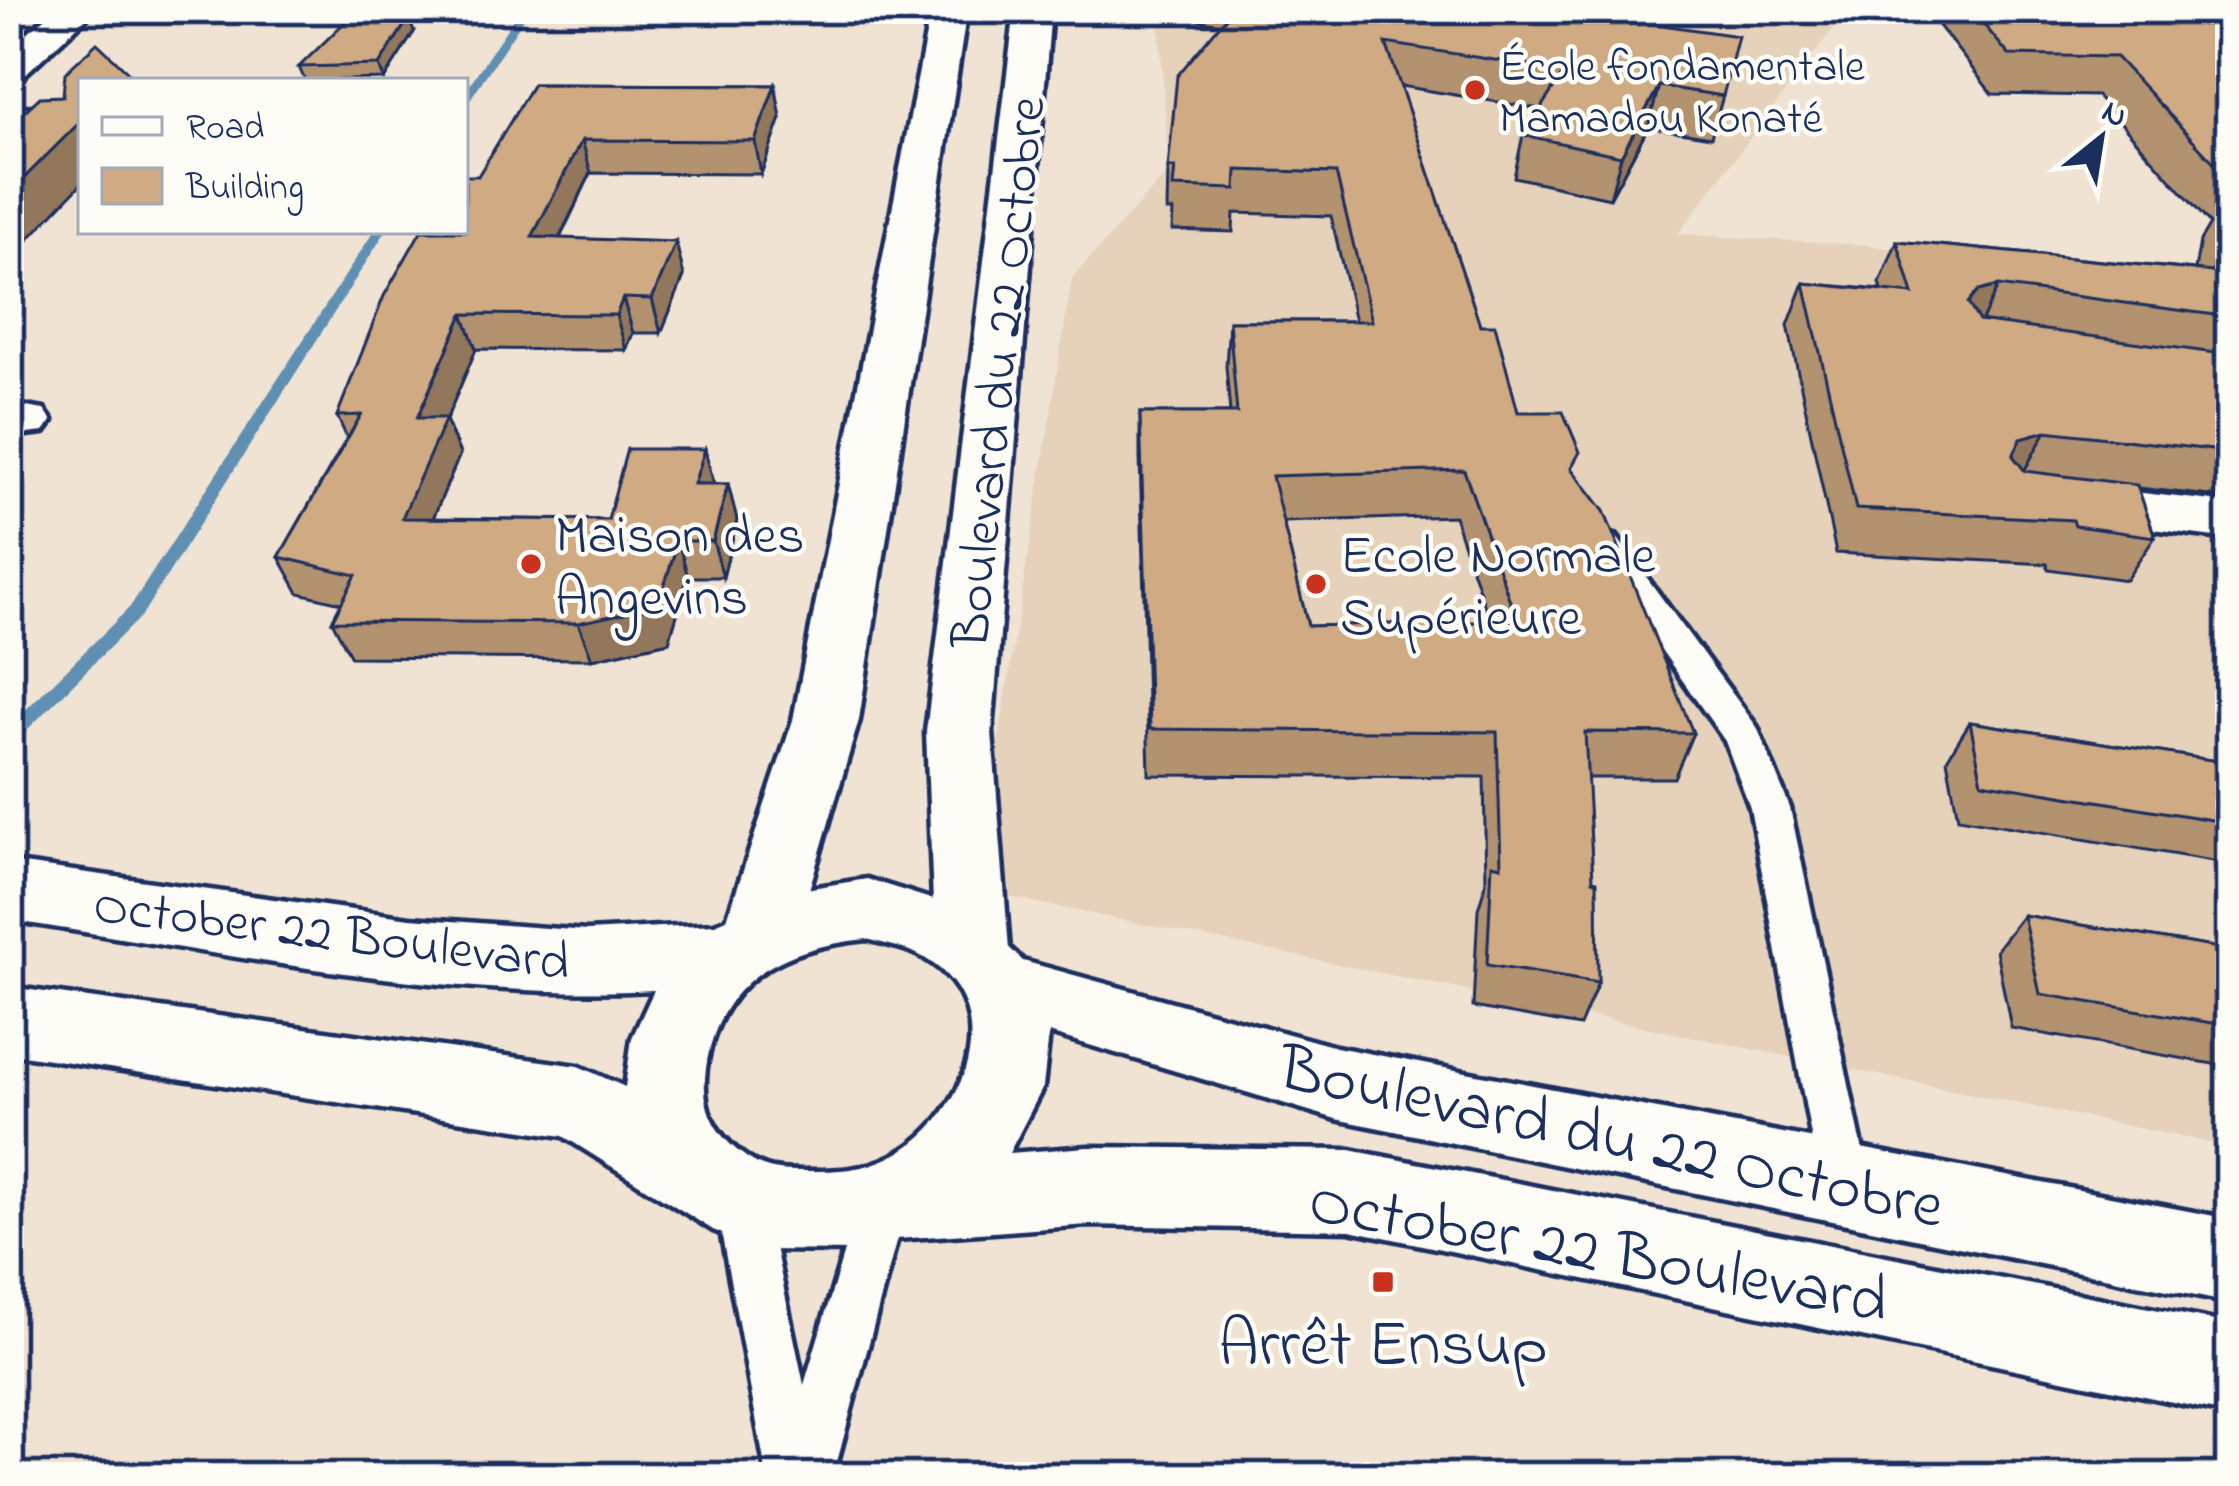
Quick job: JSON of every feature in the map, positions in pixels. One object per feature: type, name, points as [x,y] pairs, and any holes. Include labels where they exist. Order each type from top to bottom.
[{"type":"main road","points":[[9,68],[78,9]]},
{"type":"main road","name":"Boulevard du 22 Octobre","points":[[743,944],[826,720],[949,9]]},
{"type":"main road","name":"Boulevard du 22 Octobre","points":[[1033,9],[959,732],[985,968],[1336,1083],[2230,1262]]},
{"type":"main road","points":[[9,119],[78,120]]},
{"type":"main road","points":[[2021,497],[2230,521]]},
{"type":"main road","name":"October 22 Boulevard","points":[[9,891],[410,949],[587,962],[743,944]]},
{"type":"main road","points":[[9,1020],[578,1102],[730,1194],[770,1212],[830,1217],[886,1204],[945,1172],[986,1130],[1009,1079],[1012,1028],[985,968],[934,926],[902,914],[830,910],[743,944],[699,982],[667,1040],[663,1105],[681,1152],[730,1194]]},
{"type":"main road","name":"October 22 Boulevard","points":[[886,1204],[1088,1186],[1350,1190],[2230,1370]]},
{"type":"lane","points":[[1579,511],[1742,736],[1770,808],[1845,1184]]},
{"type":"lane","points":[[730,1194],[795,1477]]},
{"type":"lane","points":[[805,1477],[886,1204]]},
{"type":"shaded area","points":[[1158,9],[1848,9],[1678,234],[1867,245],[2230,298],[2230,1147],[975,890],[1072,278],[1169,171]]},
{"type":"building","points":[[1233,9],[1552,9],[1738,36],[1723,96],[1659,86],[1621,156],[1523,135],[1565,71],[1386,43],[1480,325],[1495,325],[1518,412],[1563,412],[1580,452],[1571,468],[1604,511],[1693,733],[1585,732],[1593,880],[1597,881],[1598,983],[1487,965],[1492,864],[1501,866],[1497,732],[1150,729],[1140,413],[1237,413],[1229,321],[1372,321],[1336,173],[1237,170],[1236,189],[1173,187],[1175,168],[1168,168],[1177,76]],"holes":[[[1464,470],[1517,621],[1308,626],[1272,476]]]},
{"type":"building","points":[[1971,9],[2091,9],[2106,20],[2120,9],[2230,9],[2230,180],[2116,57],[2009,55]]},
{"type":"building","points":[[351,16],[409,18],[379,65],[299,67]]},
{"type":"building","points":[[97,43],[129,73],[124,78],[78,78],[78,124],[9,193],[9,126],[40,97],[63,96],[65,73]]},
{"type":"building","points":[[533,84],[775,85],[755,141],[582,140],[532,237],[676,242],[652,299],[623,298],[616,315],[463,314],[417,418],[446,418],[402,518],[608,520],[627,449],[705,449],[694,484],[728,484],[713,541],[678,541],[658,606],[578,623],[332,621],[356,575],[279,557],[361,415],[337,416],[384,296],[419,234],[468,234],[468,176],[478,176]]},
{"type":"building","points":[[2224,200],[2230,201],[2230,317],[1998,286],[1978,291],[1968,303],[1979,321],[2230,355],[2230,452],[2046,431],[2021,438],[2013,456],[2025,471],[2137,485],[2155,537],[2075,526],[2073,520],[1856,509],[1804,283],[1913,294],[1897,241],[2213,272]]},
{"type":"building","points":[[1970,722],[2230,763],[2230,823],[1982,782]]},
{"type":"building","points":[[2023,915],[2230,950],[2230,1026],[2040,994]]},
{"type":"waterway","points":[[468,94],[525,9]]},
{"type":"waterway","points":[[9,737],[136,611],[378,234]]},
{"type":"place","name":"École fondamentale Mamadou Konaté","points":[[1475,90]]},
{"type":"place","name":"Maison des Angevins","points":[[531,564]]},
{"type":"place","name":"Ecole Normale Supérieure","points":[[1316,584]]},
{"type":"place","name":"Arrêt Ensup","points":[[1383,1282]]}]
